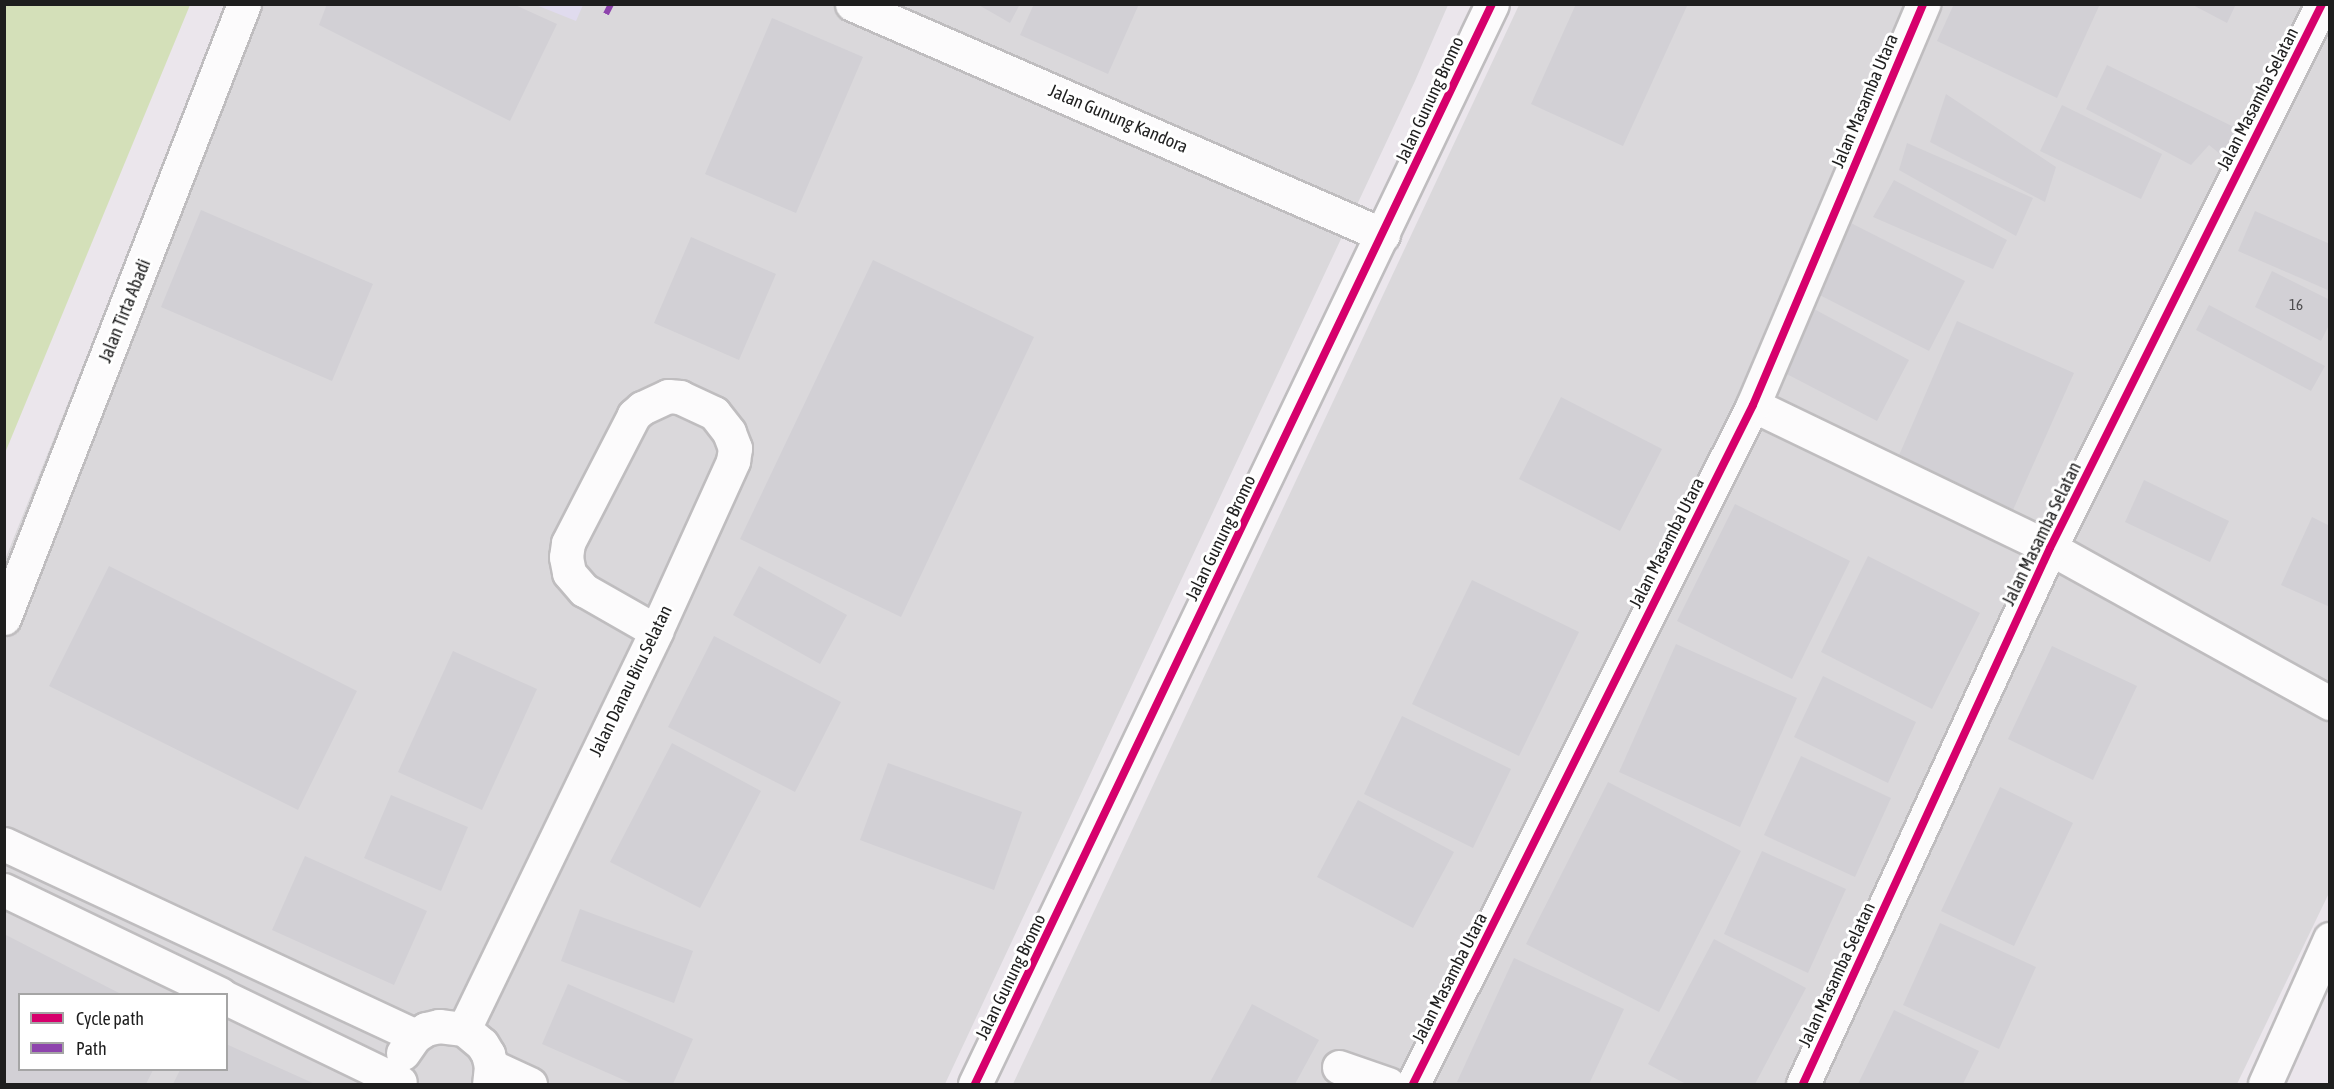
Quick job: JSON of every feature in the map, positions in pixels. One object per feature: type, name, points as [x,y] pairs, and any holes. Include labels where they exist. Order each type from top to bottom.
[{"type":"street","name":"Jalan Tirta Abadi","points":[[4,618],[244,4]]},
{"type":"street","name":"Jalan Gunung Kandora","points":[[852,4],[1383,236]]},
{"type":"street","name":"Jalan Gunung Bromo","points":[[975,1084],[1383,236],[1492,4]]},
{"type":"street","name":"Jalan Masamba Utara","points":[[1413,1084],[1753,405],[1923,4]]},
{"type":"street","name":"Jalan Masamba Selatan","points":[[1803,1084],[2050,548],[2322,4]]},
{"type":"street","name":"Jalan Danau Biru Selatan","points":[[464,1029],[656,631],[733,461],[735,448],[729,432],[714,412],[680,397],[668,396],[642,408],[634,415],[568,543],[566,557],[569,573],[584,590],[656,631]]},
{"type":"street","points":[[1753,405],[2050,548],[2330,703]]},
{"type":"street","points":[[4,844],[415,1036]]},
{"type":"street","points":[[4,890],[218,993]]},
{"type":"street","points":[[2265,1084],[2330,939]]},
{"type":"street","points":[[228,999],[400,1083],[401,1057],[415,1036],[426,1029],[439,1026],[464,1029],[482,1044],[490,1075],[530,1084]]},
{"type":"street","points":[[1339,1067],[1389,1084]]},
{"type":"shaded area","points":[[583,4],[576,21],[536,5]]},
{"type":"shaded area","points":[[4,5],[190,5],[5,453]]},
{"type":"shaded area","points":[[228,5],[1448,5],[1415,81],[945,1084],[5,1084],[4,562]]},
{"type":"shaded area","points":[[1519,5],[2329,5],[2329,893],[2237,1084],[1013,1084]]},
{"type":"building","points":[[327,4],[513,4],[557,24],[510,121],[319,25]]},
{"type":"building","points":[[977,4],[1020,4],[1010,23]]},
{"type":"building","points":[[1034,4],[1139,4],[1108,74],[1020,35]]},
{"type":"building","points":[[1576,4],[1687,6],[1623,146],[1531,104]]},
{"type":"building","points":[[1954,4],[2100,4],[2057,98],[1937,41]]},
{"type":"building","points":[[2191,4],[2236,4],[2227,23]]},
{"type":"building","points":[[772,18],[863,57],[796,213],[705,174]]},
{"type":"building","points":[[2107,65],[2240,130],[2231,163],[2209,145],[2191,165],[2086,109]]},
{"type":"building","points":[[1946,94],[2056,167],[2045,202],[1930,142]]},
{"type":"building","points":[[2062,105],[2162,154],[2141,199],[2040,151]]},
{"type":"building","points":[[1907,143],[2033,198],[2016,236],[1899,170]]},
{"type":"building","points":[[1894,180],[2007,240],[1993,269],[1873,217]]},
{"type":"building","points":[[201,210],[373,284],[332,381],[161,307]]},
{"type":"building","points":[[2255,211],[2330,244],[2330,291],[2238,251]]},
{"type":"building","points":[[1841,218],[1965,281],[1929,351],[1806,288]]},
{"type":"building","points":[[691,237],[776,274],[739,360],[654,323]]},
{"type":"building","points":[[873,260],[1034,337],[901,617],[740,539]]},
{"type":"building","points":[[2272,271],[2330,300],[2330,323],[2321,341],[2255,307]]},
{"type":"building","points":[[2209,305],[2325,366],[2311,391],[2196,330]]},
{"type":"building","points":[[1814,309],[1909,360],[1877,421],[1781,371]]},
{"type":"building","points":[[1957,321],[2074,373],[2013,510],[1897,460]]},
{"type":"building","points":[[1561,397],[1662,449],[1620,531],[1519,479]]},
{"type":"building","points":[[2144,480],[2229,521],[2210,562],[2125,522]]},
{"type":"building","points":[[1735,504],[1850,561],[1792,679],[1677,621]]},
{"type":"building","points":[[2312,517],[2330,526],[2330,607],[2281,585]]},
{"type":"building","points":[[1868,556],[1980,613],[1932,709],[1821,652]]},
{"type":"building","points":[[109,566],[357,691],[298,810],[49,686]]},
{"type":"building","points":[[759,566],[847,615],[820,664],[733,615]]},
{"type":"building","points":[[1472,580],[1579,632],[1519,756],[1412,704]]},
{"type":"building","points":[[714,636],[841,702],[795,792],[668,727]]},
{"type":"building","points":[[1676,644],[1797,698],[1740,827],[1619,772]]},
{"type":"building","points":[[2052,646],[2137,686],[2093,780],[2008,739]]},
{"type":"building","points":[[453,651],[537,689],[482,810],[398,772]]},
{"type":"building","points":[[1823,676],[1916,722],[1888,783],[1794,737]]},
{"type":"building","points":[[1402,716],[1511,769],[1473,848],[1364,794]]},
{"type":"building","points":[[672,743],[761,791],[700,908],[610,862]]},
{"type":"building","points":[[1801,756],[1891,798],[1855,877],[1764,835]]},
{"type":"building","points":[[888,763],[1022,812],[994,890],[860,840]]},
{"type":"building","points":[[1608,782],[1741,851],[1659,1012],[1526,944]]},
{"type":"building","points":[[2000,787],[2073,823],[2014,946],[1941,911]]},
{"type":"building","points":[[391,795],[468,827],[441,891],[364,858]]},
{"type":"building","points":[[1358,800],[1454,852],[1413,928],[1317,877]]},
{"type":"building","points":[[1762,851],[1846,889],[1808,973],[1724,934]]},
{"type":"building","points":[[305,856],[427,911],[394,985],[272,930]]},
{"type":"building","points":[[580,909],[693,951],[674,1003],[561,961]]},
{"type":"building","points":[[1940,923],[2036,967],[1999,1049],[1903,1005]]},
{"type":"building","points":[[4,934],[119,993],[18,993],[18,1071],[152,1071],[146,1084],[4,1084]]},
{"type":"building","points":[[1714,939],[1806,988],[1755,1084],[1686,1084],[1648,1064]]},
{"type":"building","points":[[1514,958],[1624,1009],[1589,1084],[1457,1082]]},
{"type":"building","points":[[568,984],[693,1039],[673,1084],[633,1084],[542,1044]]},
{"type":"building","points":[[1252,1004],[1319,1040],[1295,1084],[1209,1084]]},
{"type":"building","points":[[1894,1010],[1979,1051],[1963,1084],[1858,1084]]},
{"type":"building","points":[[228,1045],[315,1084],[173,1084],[180,1071],[228,1071]]},
{"type":"marked path","points":[[606,14],[611,4]]},
{"type":"cycle path","points":[[975,1084],[1492,4]]},
{"type":"cycle path","points":[[1413,1084],[1753,405],[1923,4]]},
{"type":"cycle path","points":[[1803,1084],[2050,548],[2322,4]]}]
